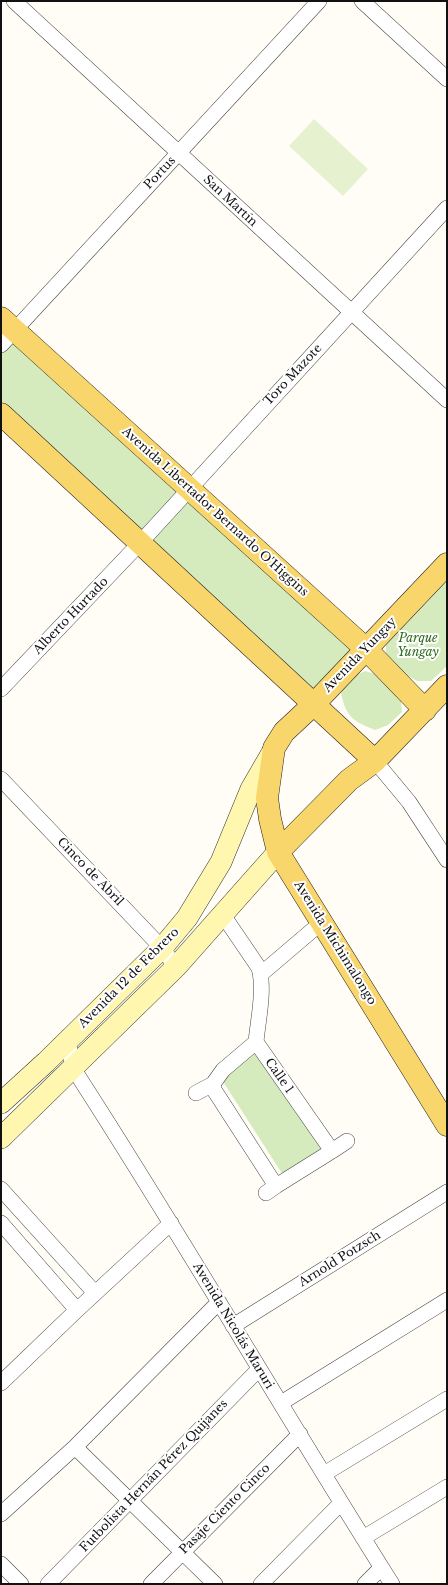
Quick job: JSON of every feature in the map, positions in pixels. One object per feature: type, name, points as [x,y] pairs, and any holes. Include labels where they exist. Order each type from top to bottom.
[{"type":"main road","name":"Avenida Libertador Bernardo O'Higgins","points":[[6,331],[189,488],[366,649],[424,710]]},
{"type":"main road","points":[[1,414],[375,761]]},
{"type":"main road","name":"Avenida Yungay","points":[[274,748],[284,732],[314,704],[447,564]]},
{"type":"main road","points":[[278,852],[349,780],[375,761],[447,686]]},
{"type":"main road","name":"Avenida Michimalongo","points":[[274,748],[267,798],[270,819],[278,852],[447,1125]]},
{"type":"street","name":"San Martín","points":[[14,1],[447,400]]},
{"type":"street","name":"Portus","points":[[6,331],[179,153],[319,1]]},
{"type":"street","points":[[362,1],[447,79]]},
{"type":"street","name":"Toro Mazote","points":[[140,543],[447,208]]},
{"type":"street","name":"Alberto Hurtado","points":[[1,689],[140,543]]},
{"type":"street","name":"Avenida 12 de Febrero","points":[[1,1104],[162,948],[187,918],[221,862],[251,789],[274,748]]},
{"type":"street","points":[[375,761],[409,802],[447,860]]},
{"type":"street","name":"Cinco de Abril","points":[[1,779],[162,948],[176,967]]},
{"type":"street","name":"Avenida 12 de Febrero","points":[[1,1138],[176,967],[278,852]]},
{"type":"street","points":[[196,1093],[213,1084],[223,1070],[256,1042],[262,984],[261,974],[259,968],[223,915]]},
{"type":"street","points":[[261,974],[322,922]]},
{"type":"street","name":"Avenida Nicolás Maruri","points":[[68,1040],[73,1068],[171,1223],[341,1503],[392,1584]]},
{"type":"street","name":"Calle 1","points":[[256,1042],[332,1151]]},
{"type":"street","points":[[46,1062],[73,1068]]},
{"type":"street","points":[[213,1084],[214,1090],[271,1190],[347,1141]]},
{"type":"street","points":[[1,1189],[96,1293]]},
{"type":"street","name":"Arnold Potzsch","points":[[233,1326],[447,1192]]},
{"type":"street","points":[[1,1223],[77,1310]]},
{"type":"street","points":[[1,1383],[171,1223]]},
{"type":"street","points":[[281,1402],[447,1300]]},
{"type":"street","points":[[1,1514],[75,1447],[218,1302]]},
{"type":"street","name":"Futbolista Hernán Pérez Quijanes","points":[[48,1584],[260,1369]]},
{"type":"street","points":[[324,1474],[447,1399]]},
{"type":"street","name":"Pasaje Ciento Cinco","points":[[151,1584],[300,1434]]},
{"type":"street","points":[[75,1447],[215,1584]]},
{"type":"street","points":[[363,1538],[447,1487]]},
{"type":"street","points":[[261,1584],[341,1503]]},
{"type":"street","points":[[1,1564],[21,1584]]},
{"type":"street","points":[[365,1584],[381,1568]]},
{"type":"green space","points":[[314,119],[368,169],[343,196],[289,146]]},
{"type":"green space","points":[[1,323],[354,645],[318,692],[310,687],[1,402]]},
{"type":"green space","name":"Parque Yungay","points":[[447,574],[447,666],[431,681],[417,681],[405,674],[386,655],[386,637]]},
{"type":"green space","points":[[365,671],[386,677],[400,692],[402,712],[388,725],[375,730],[356,721],[348,713],[341,693],[350,678]]},
{"type":"green space","points":[[254,1051],[325,1151],[283,1175],[222,1080]]}]
